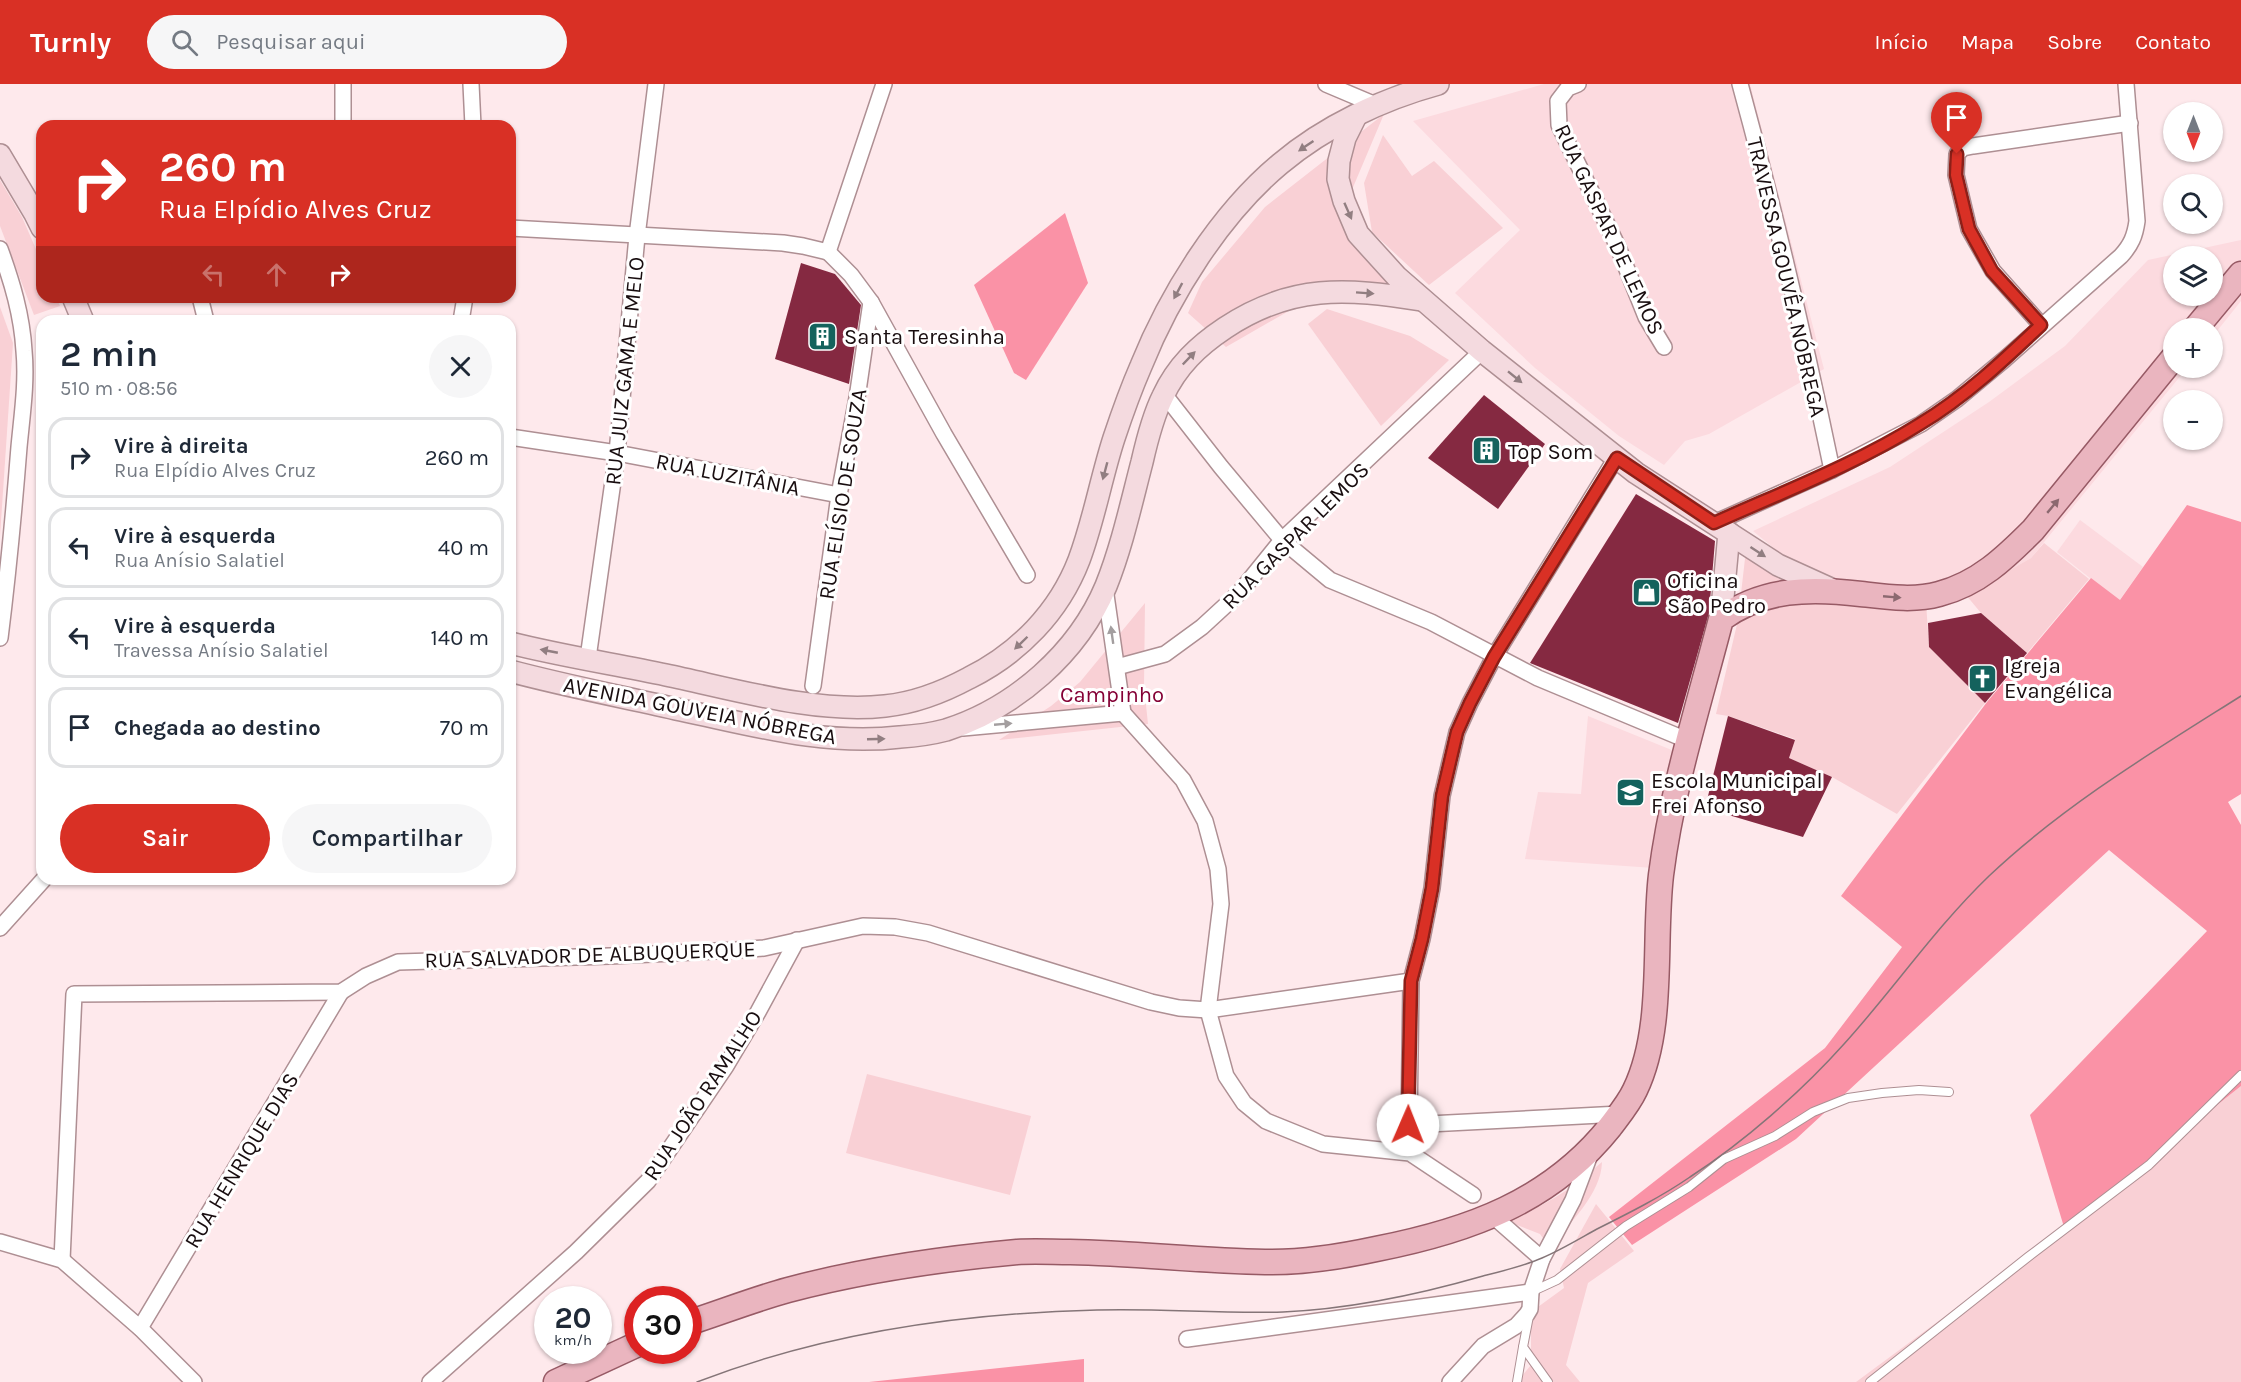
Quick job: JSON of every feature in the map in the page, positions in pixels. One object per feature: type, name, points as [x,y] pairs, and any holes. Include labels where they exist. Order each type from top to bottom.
[{"type":"main road","points":[[2204,318],[2241,274]]},
{"type":"main road","points":[[702,1318],[787,1290],[904,1264],[1022,1252],[1093,1252],[1265,1262],[1298,1262],[1342,1256],[1462,1228],[1493,1216],[1556,1180],[1591,1150],[1620,1114],[1636,1089],[1644,1069],[1652,1037],[1661,878],[1675,798],[1721,619],[1738,607],[1774,595],[1802,591],[1833,591],[1898,598],[1924,596],[1953,589],[1982,576],[2033,531],[2163,371]]},
{"type":"main road","points":[[556,1382],[624,1350]]},
{"type":"street","points":[[343,84],[344,120]]},
{"type":"street","points":[[471,84],[473,120]]},
{"type":"street","name":"RUA JUIZ GAMA E MELO","points":[[588,658],[617,453],[637,236],[656,84]]},
{"type":"street","points":[[828,252],[884,84]]},
{"type":"street","points":[[1326,84],[1378,106]]},
{"type":"street","name":"AVENIDA GOUVEIA NÓBREGA","points":[[516,644],[793,701],[847,707],[886,706],[944,691],[986,670],[1014,650],[1043,622],[1060,597],[1078,562],[1114,438],[1142,363],[1192,264],[1245,198],[1281,163],[1356,116],[1403,94],[1438,84]]},
{"type":"street","name":"RUA GASPAR DE LEMOS","points":[[1578,84],[1561,94],[1558,102],[1559,125],[1618,247],[1646,317],[1664,347]]},
{"type":"street","name":"TRAVESSA GOUVÊA NÓBREGA","points":[[1740,84],[1770,192],[1832,470]]},
{"type":"street","points":[[1721,528],[1921,424],[2005,359],[2130,247],[2137,221],[2126,84]]},
{"type":"street","points":[[1356,116],[1339,161],[1338,179],[1344,201],[1358,234],[1397,277],[1482,351],[1617,458],[1778,565],[1833,591]]},
{"type":"street","points":[[2041,325],[1992,271],[1969,229],[1956,175],[1957,154],[1963,148],[1973,146],[2130,123]]},
{"type":"street","points":[[0,155],[36,213]]},
{"type":"street","points":[[516,228],[783,243],[828,252],[851,275],[871,302],[944,434],[1027,575]]},
{"type":"street","points":[[0,249],[20,315],[25,352],[12,541],[0,638]]},
{"type":"street","name":"AVENIDA GOUVEIA NÓBREGA","points":[[516,672],[814,737],[880,740],[945,730],[986,712],[1023,690],[1053,664],[1083,628],[1105,588],[1119,547],[1149,435],[1164,394],[1185,359],[1242,317],[1281,299],[1309,293],[1341,291],[1421,300]]},
{"type":"street","name":"RUA ELÍSIO DE SOUZA","points":[[813,686],[839,495],[857,398],[871,302]]},
{"type":"street","name":"RUA GASPAR LEMOS","points":[[1117,667],[1165,654],[1202,627],[1240,591],[1282,540],[1482,351]]},
{"type":"street","points":[[1164,394],[1282,540],[1330,580],[1431,622],[1494,657],[1585,699],[1689,741]]},
{"type":"street","name":"RUA LUZITÂNIA","points":[[516,438],[617,453],[839,495]]},
{"type":"street","points":[[1410,1153],[1408,1125],[1411,981],[1432,888],[1438,827],[1448,767],[1461,722],[1494,657],[1617,458]]},
{"type":"street","points":[[1721,528],[1721,619]]},
{"type":"street","points":[[1105,588],[1123,713],[1183,780],[1205,821],[1218,869],[1221,904],[1208,1010],[1226,1076],[1244,1103],[1266,1121],[1323,1144],[1410,1153],[1473,1196]]},
{"type":"street","points":[[945,730],[1123,713]]},
{"type":"street","points":[[0,928],[39,885]]},
{"type":"street","name":"RUA SALVADOR DE ALBUQUERQUE","points":[[341,992],[366,976],[398,962],[610,957],[764,948],[863,926],[895,927],[928,933],[1150,1002],[1179,1008],[1208,1010],[1411,981]]},
{"type":"street","name":"RUA JOÃO RAMALHO","points":[[430,1382],[576,1252],[648,1181],[719,1076],[758,1012],[796,940]]},
{"type":"street","points":[[62,1260],[74,994],[341,992]]},
{"type":"street","name":"RUA HENRIQUE DIAS","points":[[140,1328],[341,992]]},
{"type":"street","points":[[1408,1125],[1620,1114]]},
{"type":"street","points":[[1450,1382],[1483,1346],[1516,1326],[1530,1309],[1531,1292],[1542,1259],[1573,1200],[1591,1150]]},
{"type":"street","points":[[1493,1216],[1542,1259]]},
{"type":"street","points":[[0,1242],[62,1260],[140,1328],[194,1382]]},
{"type":"street","points":[[1187,1339],[1531,1292]]},
{"type":"lane","points":[[1870,1382],[2149,1165],[2241,1076]]},
{"type":"lane","points":[[1531,1292],[1557,1280],[1626,1226],[1689,1187],[1724,1159],[1775,1136],[1813,1112],[1848,1098],[1882,1093],[1918,1090],[1949,1092]]},
{"type":"lane","points":[[1517,1382],[1530,1309]]},
{"type":"lane","points":[[1523,1347],[1548,1382]]},
{"type":"shaded area","points":[[1544,84],[1750,84],[1824,369],[1709,434],[1685,441],[1664,465],[1619,436],[1535,368],[1455,293],[1520,230],[1413,121]]},
{"type":"shaded area","points":[[1065,213],[1088,283],[1026,380],[1014,373],[974,285]]},
{"type":"shaded area","points":[[2241,240],[2241,301],[2223,324],[2223,318],[2163,318],[2163,378],[2179,378],[2169,390],[2163,390],[2163,397],[2031,558],[1966,595],[1827,592],[1753,531],[1890,467],[1989,402],[2065,346],[2148,260],[2163,257],[2163,306],[2223,306],[2223,246],[2213,246]]},
{"type":"shaded area","points":[[2187,505],[2241,522],[2241,794],[2228,802],[2241,825],[2241,1086],[2064,1227],[2030,1115],[2207,931],[2109,850],[1796,1139],[1632,1245],[1609,1217],[1825,1048],[1902,947],[1841,896],[1987,702],[2091,578],[2120,600]]},
{"type":"shaded area","points":[[2080,520],[2143,567],[2119,601],[2057,552]]},
{"type":"shaded area","name":"Escola Municipal Frei Afonso","points":[[1588,716],[1684,755],[1668,869],[1525,859],[1538,792],[1581,794]]},
{"type":"shaded area","points":[[1084,1359],[1084,1382],[869,1382]]},
{"type":"green space","points":[[1384,114],[1351,192],[1364,229],[1426,304],[1343,300],[1294,308],[1226,347],[1188,313],[1202,282],[1265,207]]},
{"type":"green space","points":[[1383,135],[1412,176],[1434,161],[1503,228],[1429,285],[1372,232],[1364,183]]},
{"type":"green space","points":[[0,180],[22,217],[36,249],[36,303],[59,303],[60,306],[34,315],[0,226]]},
{"type":"green space","points":[[0,307],[13,343],[0,536]]},
{"type":"green space","points":[[1327,309],[1410,336],[1449,360],[1381,426],[1308,324]]},
{"type":"green space","points":[[1747,541],[1827,592],[1926,602],[1929,647],[1985,703],[1897,814],[1832,777],[1789,758],[1795,739],[1716,714],[1738,620]]},
{"type":"green space","points":[[2044,543],[2089,579],[2027,653],[1981,613],[1966,595],[2031,558]]},
{"type":"green space","name":"Campinho","points":[[1145,603],[1144,686],[1148,724],[999,740],[1051,706],[1080,682]]},
{"type":"green space","points":[[867,1074],[1031,1116],[1010,1195],[846,1153]]},
{"type":"green space","points":[[2241,1086],[2241,1382],[1856,1382],[2063,1229]]},
{"type":"green space","points":[[1602,1162],[1596,1186],[1590,1197],[1550,1248],[1540,1234],[1507,1221],[1558,1196]]},
{"type":"green space","points":[[1596,1204],[1634,1251],[1588,1283],[1566,1365],[1580,1382],[1517,1382],[1531,1365],[1531,1312],[1564,1288],[1560,1269]]},
{"type":"building","name":"Santa Teresinha","points":[[801,263],[835,274],[861,305],[849,384],[775,359]]},
{"type":"building","name":"Top Som","points":[[1484,395],[1545,444],[1498,509],[1428,458]]},
{"type":"building","name":"Oficina São Pedro","points":[[1636,494],[1715,541],[1709,613],[1678,723],[1530,663]]},
{"type":"building","name":"Igreja Evangélica","points":[[1981,613],[2027,653],[1985,703],[1929,647],[1928,623]]},
{"type":"building","points":[[1728,716],[1795,740],[1789,758],[1832,777],[1803,837],[1705,808]]},
{"type":"tram line","points":[[697,1382],[794,1350],[843,1338],[944,1321],[1097,1310],[1283,1312],[1334,1308],[1433,1289],[1513,1268],[1549,1255],[1668,1191],[1751,1132],[1791,1098],[1827,1062],[1969,896],[2018,850],[2110,780],[2241,696]]},
{"type":"place","name":"Santa Teresinha","points":[[823,336]]},
{"type":"place","name":"Top Som","points":[[1487,451]]},
{"type":"place","name":"Oficina São Pedro","points":[[1646,593]]},
{"type":"place","name":"Igreja Evangélica","points":[[1983,678]]},
{"type":"place","name":"Escola Municipal Frei Afonso","points":[[1630,793]]},
{"type":"route","points":[[1408,1125],[1411,981],[1432,888],[1442,796],[1457,732],[1494,657],[1617,458],[1636,473],[1714,523],[1832,470],[1921,424],[1973,386],[2041,325],[1992,271],[1969,229],[1956,175],[1957,154]]}]
